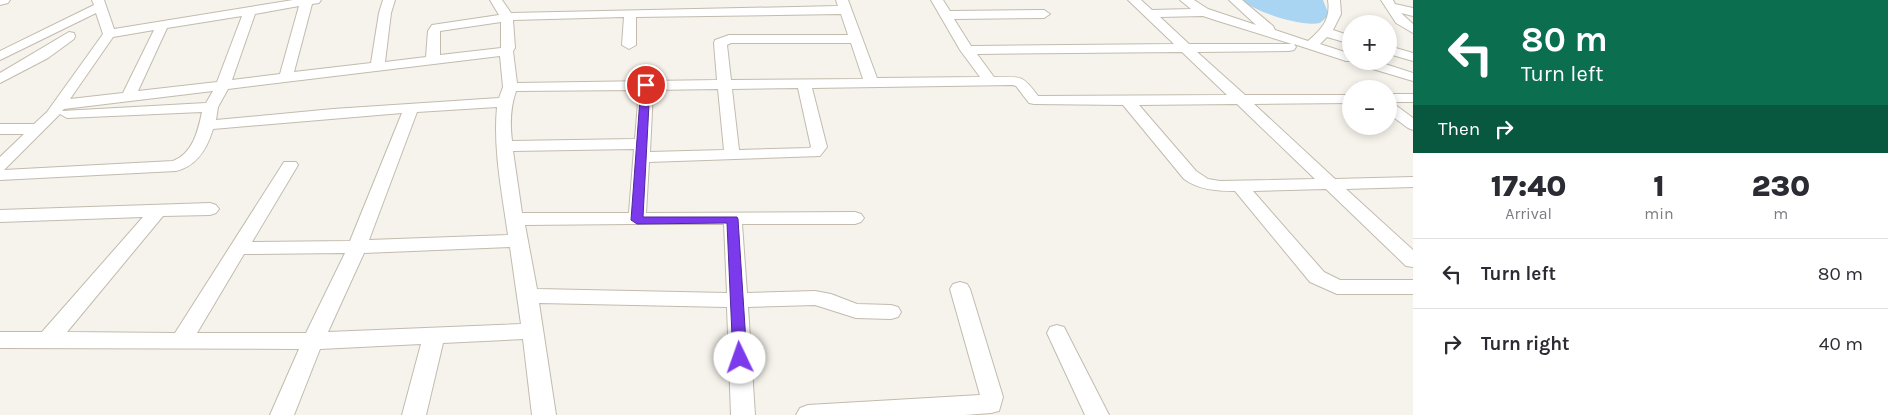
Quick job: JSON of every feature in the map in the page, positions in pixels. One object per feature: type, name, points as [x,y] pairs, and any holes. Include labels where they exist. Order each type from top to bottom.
[{"type":"street","points":[[0,1],[4,0]]},
{"type":"street","points":[[0,166],[56,110],[109,34],[310,0],[286,78]]},
{"type":"street","points":[[377,67],[385,13],[389,0]]},
{"type":"street","points":[[496,0],[507,17],[508,95],[503,126],[544,415]]},
{"type":"street","points":[[587,14],[590,0]]},
{"type":"street","points":[[938,0],[968,50],[990,81]]},
{"type":"street","points":[[1134,0],[1413,262]]},
{"type":"street","points":[[1186,0],[1204,12],[1342,55]]},
{"type":"street","points":[[1235,0],[1275,34]]},
{"type":"street","points":[[1310,46],[1325,32],[1336,16],[1334,0]]},
{"type":"street","points":[[1389,3],[1413,12]]},
{"type":"street","points":[[1389,3],[1394,15],[1402,23],[1413,29]]},
{"type":"street","points":[[0,56],[99,4],[109,34]]},
{"type":"street","points":[[433,59],[434,31],[436,28],[507,17],[844,5],[870,82]]},
{"type":"street","points":[[0,175],[137,169],[176,166],[186,162],[194,155],[207,125],[211,107],[223,85],[250,10]]},
{"type":"street","points":[[629,45],[630,12]]},
{"type":"street","points":[[1149,14],[1204,12]]},
{"type":"street","points":[[946,15],[1044,14]]},
{"type":"street","points":[[129,96],[163,24]]},
{"type":"street","points":[[1325,32],[1342,37]]},
{"type":"street","points":[[0,79],[44,55],[70,36]]},
{"type":"street","points":[[732,155],[719,46],[722,41],[856,39]]},
{"type":"street","points":[[968,50],[1289,47]]},
{"type":"street","points":[[56,110],[129,96],[506,51]]},
{"type":"street","points":[[1397,52],[1413,57]]},
{"type":"street","points":[[1390,70],[1413,77]]},
{"type":"street","points":[[207,125],[334,113],[411,109],[508,95],[646,85],[990,81],[1018,82],[1031,98],[1038,100],[1342,99]]},
{"type":"street","points":[[505,146],[732,155],[807,154],[818,151],[819,147],[804,83]]},
{"type":"street","points":[[637,220],[646,85]]},
{"type":"street","points":[[1397,98],[1413,98]]},
{"type":"street","points":[[1128,101],[1198,182],[1216,186],[1413,182]]},
{"type":"street","points":[[56,110],[211,107]]},
{"type":"street","points":[[282,415],[313,340],[358,247],[411,109]]},
{"type":"street","points":[[1397,113],[1413,125]]},
{"type":"street","points":[[0,129],[37,129]]},
{"type":"street","points":[[181,342],[290,165]]},
{"type":"street","points":[[1240,186],[1317,278],[1337,287],[1413,287]]},
{"type":"street","points":[[0,216],[210,209]]},
{"type":"street","points":[[48,340],[158,211]]},
{"type":"street","points":[[515,220],[855,218]]},
{"type":"street","points":[[733,219],[743,415]]},
{"type":"street","points":[[240,248],[358,247],[519,240]]},
{"type":"street","points":[[808,415],[913,412],[991,404],[960,289]]},
{"type":"street","points":[[528,296],[737,300],[814,298],[824,299],[856,311],[891,312]]},
{"type":"street","points":[[0,340],[181,342],[313,340],[532,331]]},
{"type":"street","points":[[1057,333],[1097,415]]},
{"type":"street","points":[[414,415],[434,335]]},
{"type":"water","points":[[1241,0],[1323,0],[1329,15],[1320,23],[1302,23],[1268,14]]},
{"type":"route","points":[[646,85],[637,220],[733,219],[740,358]]}]
